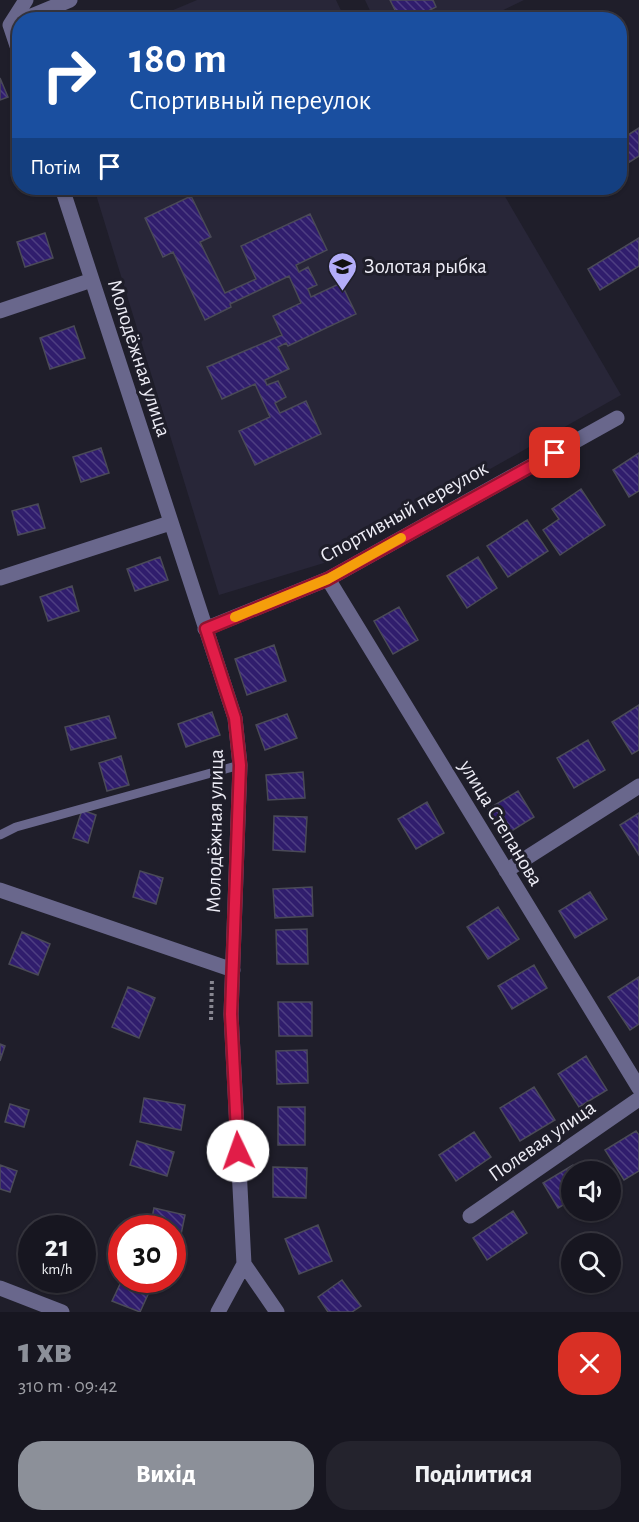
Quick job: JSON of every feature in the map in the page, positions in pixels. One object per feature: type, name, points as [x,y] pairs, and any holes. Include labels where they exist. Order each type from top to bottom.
[{"type":"street","points":[[40,12],[70,0]]},
{"type":"street","name":"Молодёжная улица","points":[[64,195],[235,718],[240,765],[231,1014],[244,1264]]},
{"type":"street","points":[[0,311],[92,280]]},
{"type":"street","name":"Спортивный переулок","points":[[206,629],[328,579],[617,418]]},
{"type":"street","points":[[0,578],[170,523]]},
{"type":"street","name":"улица Степанова","points":[[328,579],[639,1088]]},
{"type":"street","points":[[506,871],[639,786]]},
{"type":"street","points":[[0,890],[233,970]]},
{"type":"street","name":"Полевая улица","points":[[470,1216],[639,1099]]},
{"type":"street","points":[[218,1312],[244,1264],[277,1312]]},
{"type":"street","points":[[0,1288],[62,1312]]},
{"type":"lane","points":[[0,836],[16,827],[240,765]]},
{"type":"path","points":[[211,1020],[212,963]]},
{"type":"shaded area","points":[[197,0],[336,0],[342,12],[169,12]]},
{"type":"shaded area","points":[[365,0],[524,0],[499,12],[371,12]]},
{"type":"shaded area","name":"Золотая рыбка","points":[[96,195],[504,195],[621,395],[324,563],[219,595]]},
{"type":"building","points":[[390,0],[433,0],[436,7],[426,12],[396,12]]},
{"type":"building","points":[[0,78],[8,97],[0,100]]},
{"type":"building","points":[[639,128],[639,156],[627,164],[627,136]]},
{"type":"building","points":[[191,196],[211,237],[200,242],[225,293],[256,279],[241,246],[310,214],[327,250],[296,265],[299,272],[308,267],[317,285],[308,289],[311,297],[341,283],[356,314],[288,346],[286,343],[278,347],[289,369],[265,380],[267,385],[278,381],[286,397],[275,403],[280,413],[306,401],[321,434],[255,465],[239,431],[270,417],[255,384],[222,399],[207,367],[282,335],[273,316],[301,303],[289,276],[230,304],[231,307],[205,320],[173,252],[163,257],[145,218]]},
{"type":"building","points":[[45,233],[53,258],[25,267],[17,242]]},
{"type":"building","points":[[639,238],[639,266],[600,290],[588,269]]},
{"type":"building","points":[[74,326],[85,358],[50,369],[40,338]]},
{"type":"building","points":[[101,448],[109,473],[81,482],[73,457]]},
{"type":"building","points":[[639,453],[639,491],[629,497],[613,470]]},
{"type":"building","points":[[581,489],[605,525],[560,555],[543,530],[559,519],[552,509]]},
{"type":"building","points":[[38,504],[45,528],[18,535],[12,511]]},
{"type":"building","points":[[527,520],[548,551],[508,577],[487,546]]},
{"type":"building","points":[[160,557],[168,580],[135,591],[127,569]]},
{"type":"building","points":[[478,557],[497,588],[467,608],[447,576]]},
{"type":"building","points":[[72,586],[79,611],[48,621],[40,597]]},
{"type":"building","points":[[399,607],[418,640],[393,654],[374,621]]},
{"type":"building","points":[[274,645],[286,681],[247,695],[235,659]]},
{"type":"building","points":[[639,705],[639,750],[632,754],[612,722]]},
{"type":"building","points":[[212,712],[220,735],[186,747],[178,724]]},
{"type":"building","points":[[287,714],[297,738],[265,750],[256,725]]},
{"type":"building","points":[[109,716],[116,738],[71,750],[65,727]]},
{"type":"building","points":[[588,740],[605,770],[574,788],[557,758]]},
{"type":"building","points":[[121,756],[129,785],[107,791],[99,763]]},
{"type":"building","points":[[303,772],[305,798],[268,800],[266,775]]},
{"type":"building","points":[[518,791],[534,817],[505,835],[488,809]]},
{"type":"building","points":[[427,802],[444,833],[416,849],[398,819]]},
{"type":"building","points":[[82,810],[96,815],[88,843],[73,838]]},
{"type":"building","points":[[639,813],[639,855],[620,825]]},
{"type":"building","points":[[274,816],[307,817],[305,852],[273,850]]},
{"type":"building","points":[[140,871],[163,878],[156,904],[133,897]]},
{"type":"building","points":[[312,887],[313,916],[275,918],[273,889]]},
{"type":"building","points":[[590,892],[607,919],[575,938],[559,911]]},
{"type":"building","points":[[498,907],[519,939],[488,959],[467,927]]},
{"type":"building","points":[[307,929],[308,964],[277,964],[276,930]]},
{"type":"building","points":[[22,932],[50,944],[38,975],[9,964]]},
{"type":"building","points":[[534,965],[547,988],[512,1009],[498,986]]},
{"type":"building","points":[[639,977],[639,1024],[630,1030],[608,997]]},
{"type":"building","points":[[128,987],[155,998],[139,1038],[112,1027]]},
{"type":"building","points":[[278,1002],[312,1002],[312,1036],[279,1036]]},
{"type":"building","points":[[0,1044],[5,1046],[0,1061]]},
{"type":"building","points":[[307,1050],[308,1083],[277,1084],[276,1051]]},
{"type":"building","points":[[586,1056],[607,1090],[579,1107],[558,1074]]},
{"type":"building","points":[[534,1087],[555,1120],[520,1141],[500,1108]]},
{"type":"building","points":[[144,1098],[185,1105],[181,1130],[140,1122]]},
{"type":"building","points":[[10,1104],[29,1110],[24,1127],[5,1122]]},
{"type":"building","points":[[278,1107],[305,1107],[305,1145],[278,1145]]},
{"type":"building","points":[[636,1131],[639,1135],[639,1171],[624,1180],[621,1175],[621,1161],[612,1161],[605,1150]]},
{"type":"building","points":[[474,1132],[491,1157],[456,1181],[439,1155]]},
{"type":"building","points":[[137,1141],[174,1152],[167,1176],[130,1165]]},
{"type":"building","points":[[0,1165],[17,1171],[10,1192],[0,1189]]},
{"type":"building","points":[[273,1167],[307,1168],[306,1198],[273,1197]]},
{"type":"building","points":[[561,1172],[561,1206],[558,1208],[543,1183]]},
{"type":"building","points":[[154,1208],[185,1215],[153,1215]]},
{"type":"building","points":[[513,1211],[527,1233],[487,1260],[473,1238]]},
{"type":"building","points":[[318,1225],[332,1261],[299,1274],[285,1239]]},
{"type":"building","points":[[342,1280],[361,1306],[352,1312],[328,1312],[318,1297]]},
{"type":"building","points":[[116,1293],[149,1293],[140,1312],[112,1301]]},
{"type":"slow traffic","points":[[235,617],[328,579],[401,538]]},
{"type":"place","name":"Золотая рыбка","points":[[343,292]]},
{"type":"route","points":[[238,1151],[231,1014],[240,765],[235,718],[206,629],[328,579],[555,453]]}]
